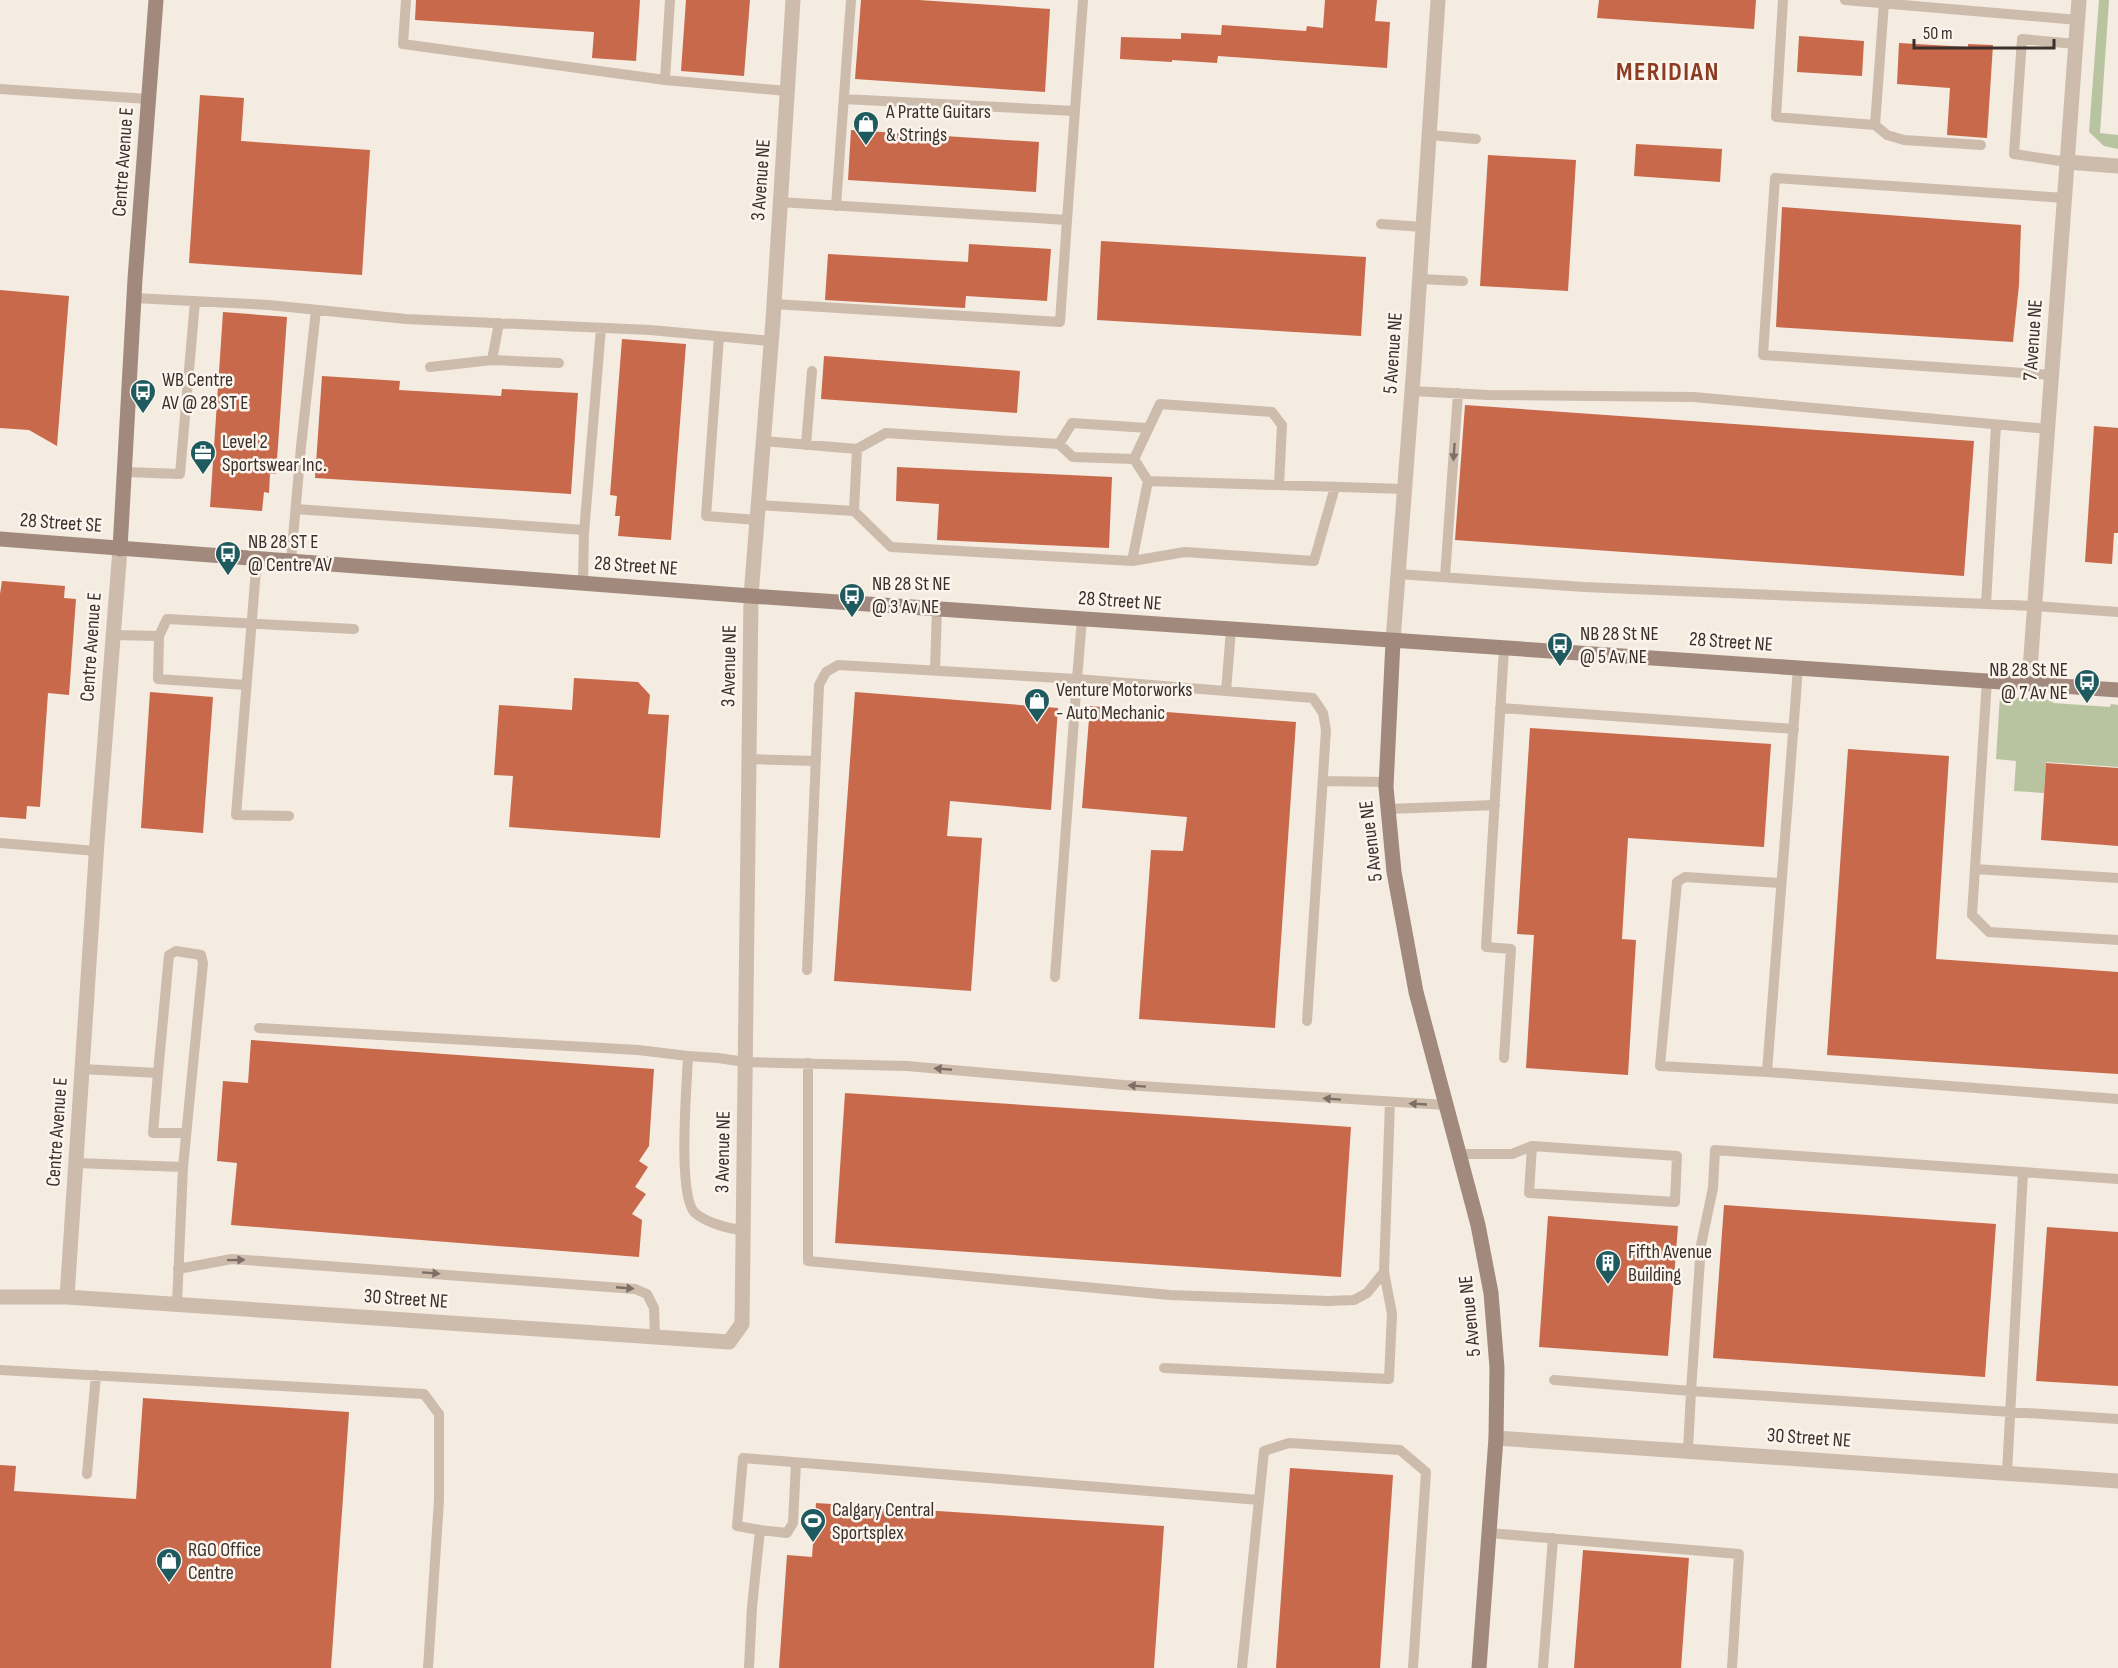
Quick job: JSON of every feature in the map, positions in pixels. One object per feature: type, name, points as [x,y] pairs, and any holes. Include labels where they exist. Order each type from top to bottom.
[{"type":"street","name":"Centre Avenue E","points":[[68,1296],[96,851],[120,549],[134,298],[156,0]]},
{"type":"street","name":"3 Avenue NE","points":[[737,1332],[742,1324],[751,596],[774,304],[793,0]]},
{"type":"street","name":"5 Avenue NE","points":[[1438,0],[1393,641],[1386,782],[1394,872],[1416,992],[1478,1225],[1491,1293],[1497,1368],[1496,1438],[1479,1668]]},
{"type":"street","name":"7 Avenue NE","points":[[2030,683],[2079,0]]},
{"type":"street","points":[[2067,162],[2118,166]]},
{"type":"street","name":"28 Street SE","points":[[0,539],[120,549]]},
{"type":"street","name":"28 Street NE","points":[[120,549],[1231,630],[2118,690]]},
{"type":"street","name":"30 Street NE","points":[[0,1297],[68,1296],[729,1342],[737,1332]]},
{"type":"street","name":"30 Street NE","points":[[1496,1438],[2118,1481]]},
{"type":"lane","points":[[406,0],[403,44],[665,80],[787,91]]},
{"type":"lane","points":[[665,80],[670,0]]},
{"type":"lane","points":[[836,206],[851,0]]},
{"type":"lane","points":[[774,304],[1060,322],[1083,0]]},
{"type":"lane","points":[[1783,0],[1776,117],[1875,125],[1887,135],[1904,140],[1981,145]]},
{"type":"lane","points":[[1845,0],[1902,2],[2078,20]]},
{"type":"lane","points":[[1875,125],[1884,3]]},
{"type":"lane","points":[[2067,162],[2014,154],[2022,39],[2075,44]]},
{"type":"lane","points":[[0,88],[148,99]]},
{"type":"lane","points":[[844,99],[1075,111]]},
{"type":"lane","points":[[1429,135],[1476,139]]},
{"type":"lane","points":[[2052,375],[1763,355],[1774,190],[1775,178],[2065,198]]},
{"type":"lane","points":[[780,202],[1067,220]]},
{"type":"lane","points":[[1381,224],[1423,227]]},
{"type":"lane","points":[[1419,279],[1462,281]]},
{"type":"lane","points":[[134,298],[316,310],[406,319],[601,328],[771,341]]},
{"type":"lane","points":[[125,472],[180,474],[195,301]]},
{"type":"lane","points":[[291,560],[316,310]]},
{"type":"lane","points":[[492,360],[499,323]]},
{"type":"lane","points":[[583,583],[584,533],[601,328]]},
{"type":"lane","points":[[719,337],[706,516],[758,512],[854,511],[891,547],[1132,561],[1185,552],[1314,561],[1335,488]]},
{"type":"lane","points":[[430,367],[492,360],[559,363]]},
{"type":"lane","points":[[806,445],[812,371]]},
{"type":"lane","points":[[1412,391],[1693,397],[2048,429]]},
{"type":"lane","points":[[1445,577],[1458,393]]},
{"type":"lane","points":[[1134,459],[1160,404],[1272,412],[1282,425],[1279,485]]},
{"type":"lane","points":[[1059,444],[1072,423],[1148,428]]},
{"type":"lane","points":[[1986,604],[1996,424]]},
{"type":"lane","points":[[763,441],[857,449],[886,434],[1059,444],[1073,457],[1134,459]]},
{"type":"lane","points":[[854,511],[857,449]]},
{"type":"lane","points":[[1132,561],[1148,481],[1134,459]]},
{"type":"lane","points":[[1148,481],[1404,489]]},
{"type":"lane","points":[[296,509],[584,530],[584,533]]},
{"type":"lane","points":[[256,558],[236,815],[289,816]]},
{"type":"lane","points":[[1398,574],[1584,588],[2035,606],[2118,612]]},
{"type":"lane","points":[[935,670],[937,609]]},
{"type":"lane","points":[[246,685],[158,680],[159,636],[167,619],[354,629]]},
{"type":"lane","points":[[1055,977],[1082,619]]},
{"type":"lane","points":[[1226,691],[1231,630]]},
{"type":"lane","points":[[113,635],[159,636]]},
{"type":"lane","points":[[1504,648],[1486,947],[1510,949],[1504,1058]]},
{"type":"lane","points":[[807,970],[819,685],[826,672],[838,665],[1077,679],[1313,698],[1323,713],[1326,730],[1307,1021]]},
{"type":"lane","points":[[1767,1072],[1798,668]]},
{"type":"lane","points":[[1987,680],[1972,915],[1989,932],[2118,940]]},
{"type":"lane","points":[[1500,708],[1794,729]]},
{"type":"lane","points":[[749,759],[816,761]]},
{"type":"lane","points":[[1323,782],[1386,782]]},
{"type":"lane","points":[[1388,809],[1495,805]]},
{"type":"lane","points":[[0,843],[96,851]]},
{"type":"lane","points":[[1975,869],[2118,878]]},
{"type":"lane","points":[[1781,883],[1685,877],[1677,882],[1660,1066],[2118,1099]]},
{"type":"lane","points":[[177,1304],[183,1167],[203,963],[201,955],[176,951],[169,955],[153,1133],[186,1133]]},
{"type":"lane","points":[[259,1028],[638,1050],[745,1062],[907,1066],[1124,1085],[1446,1106]]},
{"type":"lane","points":[[688,1056],[684,1159],[688,1199],[694,1213],[725,1228],[743,1230]]},
{"type":"lane","points":[[808,1063],[808,1261],[1170,1295],[1328,1301],[1354,1300],[1367,1293],[1384,1272]]},
{"type":"lane","points":[[82,1069],[158,1073]]},
{"type":"lane","points":[[1164,1368],[1389,1380],[1392,1314],[1384,1272],[1390,1102]]},
{"type":"lane","points":[[1460,1154],[1512,1154],[1532,1146],[1677,1156],[1675,1202],[1529,1193],[1532,1146]]},
{"type":"lane","points":[[1688,1451],[1701,1245],[1713,1188],[1715,1150],[2118,1179]]},
{"type":"lane","points":[[76,1163],[183,1167]]},
{"type":"lane","points":[[2007,1473],[2023,1172]]},
{"type":"lane","points":[[178,1269],[232,1259],[635,1289],[647,1294],[654,1308],[655,1337]]},
{"type":"lane","points":[[0,1370],[424,1394],[439,1414],[439,1500],[428,1668]]},
{"type":"lane","points":[[87,1474],[96,1376]]},
{"type":"lane","points":[[1554,1380],[2118,1419]]},
{"type":"lane","points":[[1242,1668],[1264,1451],[1289,1443],[1400,1450],[1426,1472],[1413,1668]]},
{"type":"lane","points":[[796,1463],[793,1523],[786,1533],[736,1526],[742,1458],[1259,1500]]},
{"type":"lane","points":[[749,1668],[752,1607],[760,1530]]},
{"type":"lane","points":[[1489,1533],[1739,1554],[1732,1668]]},
{"type":"lane","points":[[1543,1668],[1553,1538]]},
{"type":"green space","points":[[2099,0],[2109,0],[2100,133],[2118,135],[2118,149],[2104,146],[2089,132]]},
{"type":"green space","points":[[2000,696],[2053,700],[2053,703],[2110,707],[2111,704],[2118,705],[2118,767],[2046,762],[2044,793],[2014,791],[2016,761],[1996,759]]},
{"type":"building","points":[[416,0],[640,0],[636,61],[592,58],[594,32],[415,20]]},
{"type":"building","points":[[686,0],[750,0],[744,76],[681,71]]},
{"type":"building","points":[[861,0],[919,0],[1050,9],[1045,92],[855,79]]},
{"type":"building","points":[[1325,0],[1377,0],[1375,21],[1390,22],[1387,68],[1218,56],[1217,63],[1120,59],[1121,37],[1181,39],[1181,33],[1221,35],[1222,25],[1306,31],[1307,26],[1323,28]]},
{"type":"building","points":[[1599,0],[1756,0],[1754,29],[1597,18]]},
{"type":"building","points":[[1799,36],[1864,41],[1862,76],[1797,72]]},
{"type":"building","points":[[1899,43],[1968,47],[1968,44],[1993,45],[1987,138],[1947,135],[1950,88],[1897,84]]},
{"type":"building","points":[[200,95],[244,98],[241,141],[370,150],[362,275],[189,263]]},
{"type":"building","points":[[851,130],[1039,142],[1036,192],[848,180]]},
{"type":"building","points":[[1636,144],[1722,149],[1720,182],[1634,176]]},
{"type":"building","points":[[1488,155],[1576,160],[1568,291],[1480,286]]},
{"type":"building","points":[[1782,207],[2021,225],[2019,285],[2013,342],[1776,327]]},
{"type":"building","points":[[1101,241],[1366,257],[1361,336],[1097,320]]},
{"type":"building","points":[[969,244],[1051,249],[1047,301],[966,296],[965,308],[825,300],[828,254],[968,262]]},
{"type":"building","points":[[0,290],[69,296],[57,446],[29,430],[0,428]]},
{"type":"building","points":[[223,312],[287,317],[276,474],[270,474],[269,493],[264,492],[262,511],[210,507]]},
{"type":"building","points":[[622,339],[686,344],[671,540],[618,536],[620,516],[615,516],[617,496],[610,495]]},
{"type":"building","points":[[824,356],[1020,371],[1017,413],[821,399]]},
{"type":"building","points":[[322,376],[400,381],[399,390],[501,396],[502,389],[578,393],[571,494],[315,478]]},
{"type":"building","points":[[1465,405],[1974,441],[1964,576],[1455,540]]},
{"type":"building","points":[[2094,426],[2118,428],[2118,533],[2114,533],[2112,564],[2085,562]]},
{"type":"building","points":[[897,467],[1112,477],[1109,548],[937,540],[939,504],[896,501]]},
{"type":"building","points":[[2,581],[65,586],[64,598],[76,599],[69,695],[48,693],[40,807],[27,806],[26,819],[0,817],[0,594]]},
{"type":"building","points":[[574,678],[638,682],[650,695],[648,714],[669,715],[660,838],[509,827],[513,776],[494,775],[499,705],[572,710]]},
{"type":"building","points":[[150,692],[213,697],[203,833],[141,828]]},
{"type":"building","points":[[855,692],[1058,708],[1051,810],[950,801],[947,836],[982,838],[971,991],[834,981]]},
{"type":"building","points":[[1090,706],[1296,722],[1275,1028],[1139,1019],[1151,850],[1183,851],[1187,817],[1082,808]]},
{"type":"building","points":[[1530,728],[1771,744],[1764,847],[1628,838],[1622,939],[1636,940],[1628,1075],[1526,1068],[1534,935],[1517,934]]},
{"type":"building","points":[[1848,749],[1949,756],[1936,959],[2118,972],[2118,1074],[1827,1055]]},
{"type":"building","points":[[2046,763],[2118,768],[2118,846],[2041,840]]},
{"type":"building","points":[[251,1040],[654,1069],[649,1146],[639,1161],[648,1167],[635,1187],[646,1194],[632,1214],[642,1220],[639,1257],[231,1225],[237,1163],[217,1161],[223,1081],[248,1083]]},
{"type":"building","points":[[845,1093],[1351,1127],[1341,1277],[835,1243]]},
{"type":"building","points":[[1724,1205],[1996,1224],[1985,1377],[1713,1358]]},
{"type":"building","name":"Fifth Avenue Building","points":[[1548,1216],[1678,1226],[1668,1356],[1539,1347]]},
{"type":"building","points":[[2047,1227],[2118,1232],[2118,1386],[2036,1381]]},
{"type":"building","name":"RGO Office Centre","points":[[143,1398],[349,1412],[331,1668],[0,1668],[0,1465],[16,1466],[14,1491],[136,1499]]},
{"type":"building","points":[[1290,1468],[1393,1475],[1380,1668],[1276,1668]]},
{"type":"building","points":[[816,1503],[1164,1526],[1154,1668],[779,1668],[787,1555],[812,1557]]},
{"type":"building","points":[[1583,1550],[1689,1558],[1681,1668],[1574,1668]]},
{"type":"place","name":"A Pratte Guitars & Strings","points":[[866,147]]},
{"type":"place","name":"WB Centre AV @ 28 ST E","points":[[143,415]]},
{"type":"place","name":"Level 2 Sportswear Inc.","points":[[203,476]]},
{"type":"place","name":"NB 28 ST E @ Centre AV","points":[[228,577]]},
{"type":"place","name":"NB 28 St NE @ 3 Av NE","points":[[852,619]]},
{"type":"place","name":"NB 28 St NE @ 5 Av NE","points":[[1560,668]]},
{"type":"place","name":"NB 28 St NE @ 7 Av NE","points":[[2087,705]]},
{"type":"place","name":"Venture Motorworks - Auto Mechanic","points":[[1037,724]]},
{"type":"place","name":"Fifth Avenue Building","points":[[1608,1286]]},
{"type":"place","name":"Calgary Central Sportsplex","points":[[813,1544]]},
{"type":"place","name":"RGO Office Centre","points":[[169,1584]]},
{"type":"district","name":"MERIDIAN","points":[[1668,72]]}]
